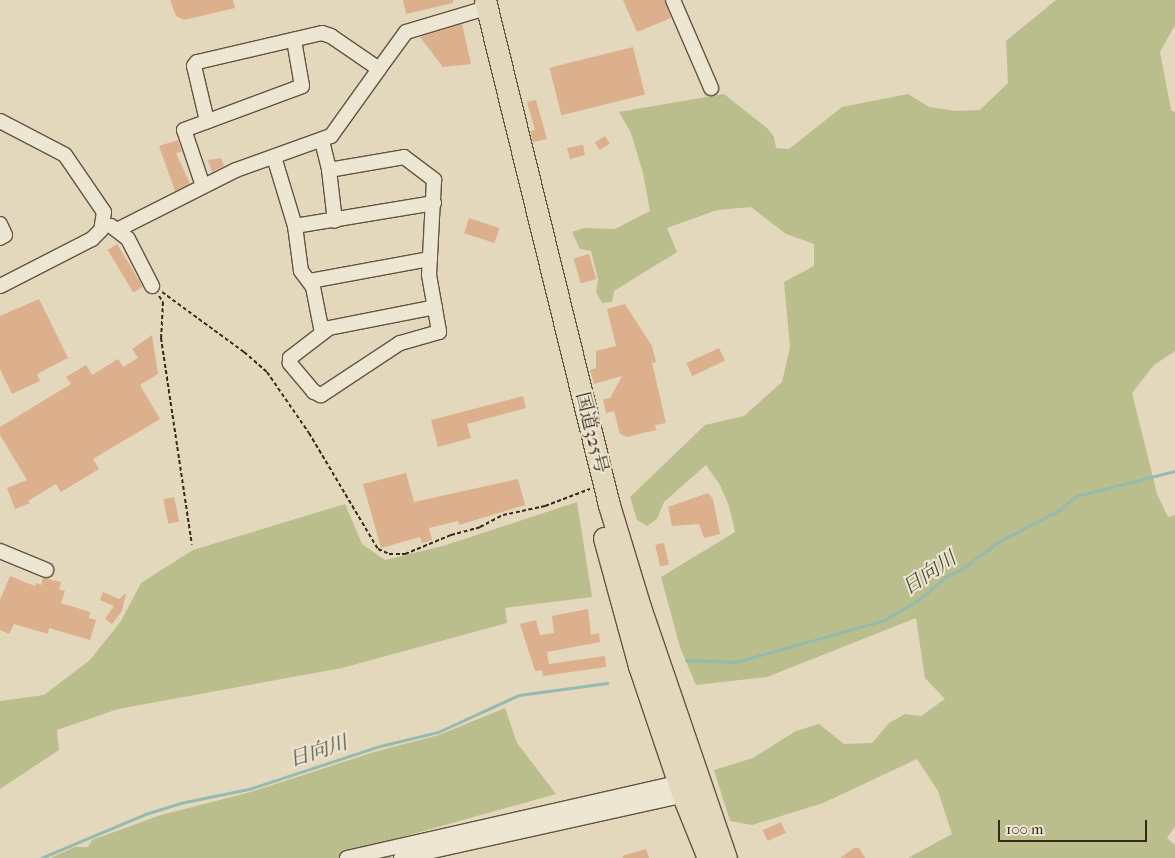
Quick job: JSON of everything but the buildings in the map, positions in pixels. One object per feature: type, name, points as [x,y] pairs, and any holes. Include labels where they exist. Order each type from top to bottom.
[{"type":"highway","name":"国道325号","points":[[479,5],[597,486],[639,666],[691,787],[726,858]]},
{"type":"highway","name":"国道325号","points":[[691,787],[708,858]]},
{"type":"street","points":[[673,0],[711,88]]},
{"type":"street","points":[[119,229],[203,186],[274,157],[322,141],[338,129],[406,32],[479,5]]},
{"type":"street","points":[[207,121],[194,63],[327,34],[379,69]]},
{"type":"street","points":[[203,186],[184,133],[187,128],[302,86],[294,40]]},
{"type":"street","points":[[0,122],[53,146],[65,155],[104,212],[104,223],[92,239],[0,286]]},
{"type":"street","points":[[322,141],[329,170],[335,222]]},
{"type":"street","points":[[274,157],[295,226],[301,271],[310,282],[322,333]]},
{"type":"street","points":[[329,170],[404,158],[434,180],[430,259],[438,334],[400,343],[317,395],[290,360],[322,333],[332,327],[435,307]]},
{"type":"street","points":[[295,226],[335,222],[434,203]]},
{"type":"street","points":[[104,223],[119,229],[128,239],[152,286]]},
{"type":"street","points":[[0,224],[5,236],[0,238]]},
{"type":"street","points":[[310,282],[430,259]]},
{"type":"street","points":[[0,551],[46,570]]},
{"type":"street","points":[[401,858],[691,787]]},
{"type":"street","points":[[347,858],[424,851]]},
{"type":"path","points":[[152,286],[244,352],[267,372],[309,433],[378,549],[389,554],[405,554],[451,535],[480,527],[503,515],[545,506],[597,486]]},
{"type":"path","points":[[152,286],[162,302],[161,338],[192,546]]},
{"type":"green space","points":[[1056,0],[1175,0],[1175,25],[1160,52],[1171,110],[1175,112],[1175,351],[1154,365],[1132,393],[1157,494],[1168,517],[1175,515],[1175,826],[1167,838],[1175,845],[1175,858],[908,858],[952,834],[938,791],[917,759],[823,803],[752,825],[730,821],[714,770],[753,758],[796,731],[819,724],[844,744],[872,743],[889,723],[905,714],[921,716],[945,699],[925,678],[916,618],[767,677],[696,685],[680,647],[661,577],[735,532],[729,506],[720,485],[706,465],[664,502],[657,519],[647,526],[637,520],[630,497],[705,425],[744,416],[782,382],[790,347],[784,282],[814,266],[814,244],[786,234],[751,207],[717,210],[667,228],[677,252],[614,291],[612,302],[602,303],[596,292],[598,279],[591,251],[580,249],[572,232],[584,228],[615,229],[650,211],[643,173],[631,133],[619,112],[724,94],[767,128],[774,137],[776,148],[789,149],[842,107],[908,94],[929,107],[956,111],[980,110],[1008,83],[1006,41]]},
{"type":"green space","points":[[577,502],[592,597],[505,608],[507,623],[342,668],[118,709],[57,730],[59,750],[0,789],[0,701],[44,695],[90,660],[121,621],[141,583],[193,550],[345,504],[362,544],[385,560],[443,546]]},
{"type":"green space","points":[[505,708],[517,743],[556,794],[395,839],[390,858],[50,858],[75,847],[88,847],[92,840],[161,815],[251,792],[374,752],[439,735]]},
{"type":"waterway","name":"日向川","points":[[686,660],[736,662],[884,620],[920,599],[945,577],[962,569],[998,542],[1059,510],[1076,496],[1175,471]]},
{"type":"waterway","name":"日向川","points":[[41,858],[145,814],[180,803],[249,789],[380,746],[438,732],[519,695],[607,683]]}]
